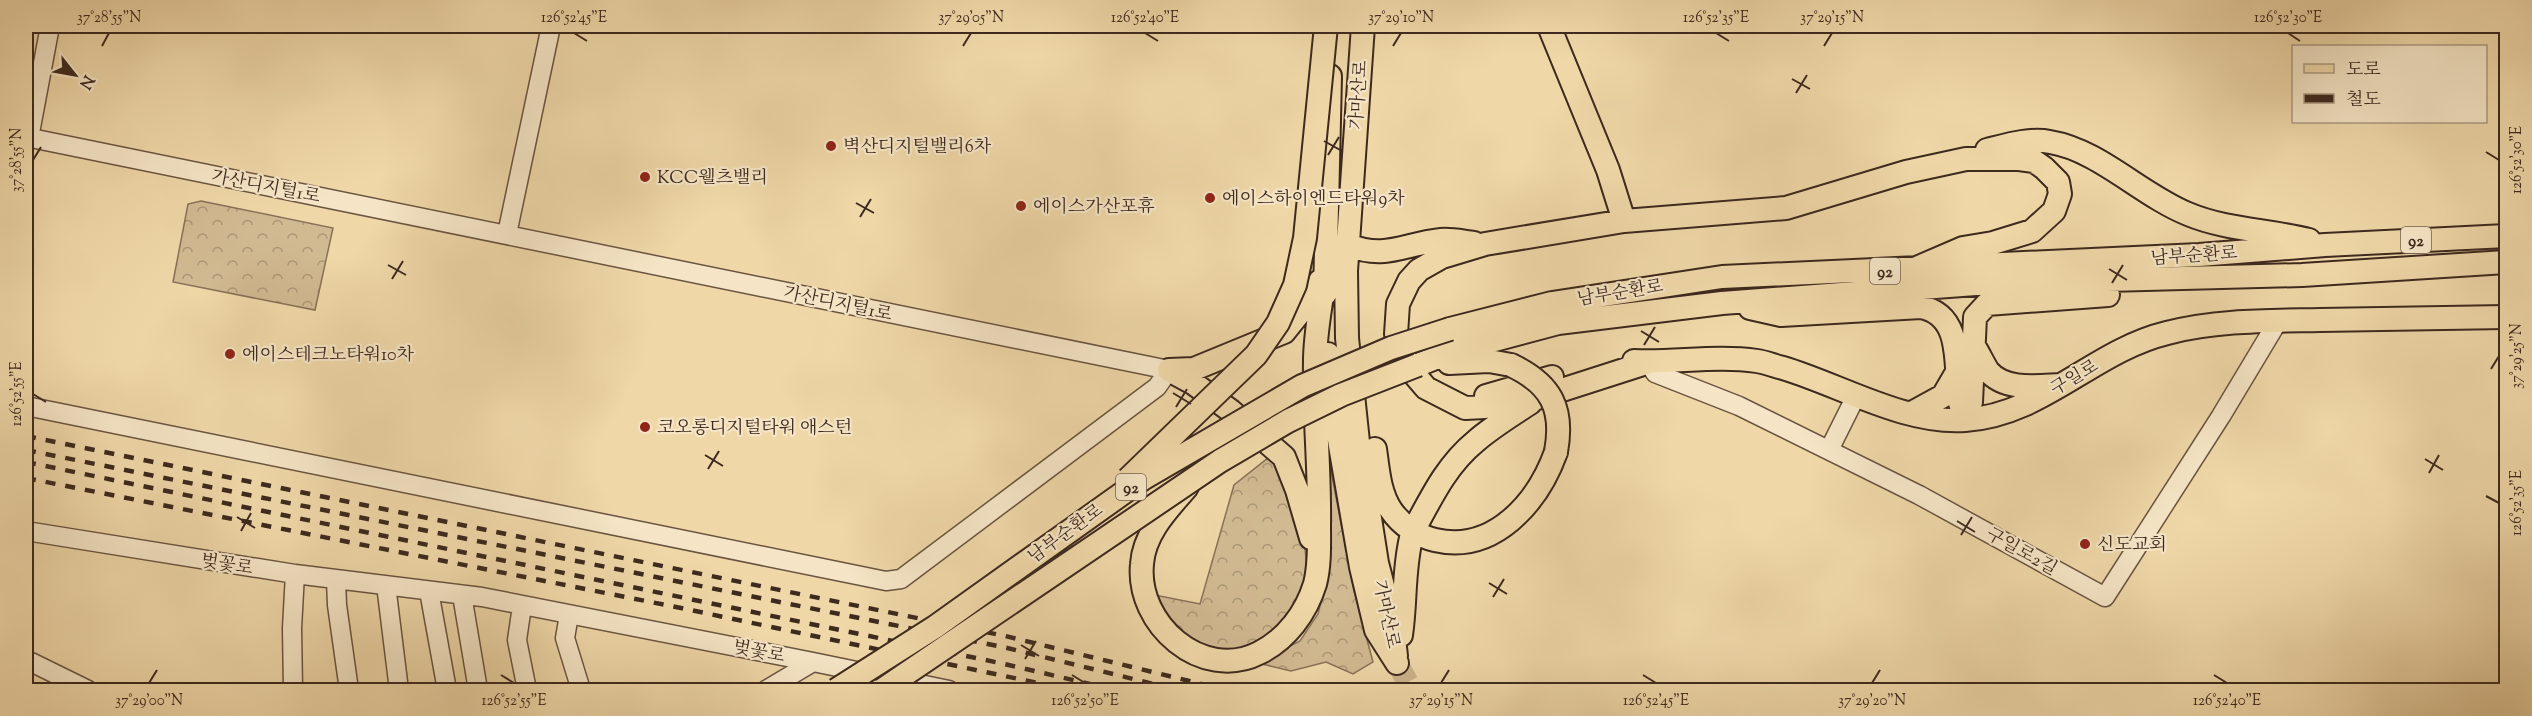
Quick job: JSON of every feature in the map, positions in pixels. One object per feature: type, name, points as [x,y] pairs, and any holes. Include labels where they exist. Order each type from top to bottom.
[{"type":"main road","points":[[1097,510],[1256,356],[1278,323],[1295,285],[1305,238],[1326,26]]},
{"type":"main road","name":"가마산로","points":[[1337,26],[1330,64],[1325,271],[1328,357],[1360,567],[1376,630],[1397,663]]},
{"type":"main road","name":"가마산로","points":[[1363,26],[1346,272],[1347,338],[1358,442],[1377,563],[1392,621],[1397,663]]},
{"type":"main road","points":[[1549,26],[1608,170],[1624,221]]},
{"type":"main road","points":[[1966,159],[1979,152],[2009,144],[2034,141],[2066,145],[2090,156],[2161,201],[2190,215],[2219,224],[2278,232],[2325,245]]},
{"type":"main road","points":[[1649,362],[1537,398],[1465,408],[1426,388],[1408,367],[1396,334],[1396,316],[1405,290],[1419,270],[1442,257],[1485,244],[1624,221],[1786,208],[1905,172],[1966,159],[2034,161],[2058,182],[2060,194],[2054,211],[2032,231],[1993,243],[1963,248],[1912,270]]},
{"type":"main road","name":"남부순환로","points":[[882,690],[1198,474],[1288,421],[1341,395],[1418,365],[1552,303],[1722,277],[2199,255],[2325,245],[2506,236]]},
{"type":"main road","points":[[1348,244],[1365,252],[1377,253],[1443,240],[1485,244]]},
{"type":"main road","name":"남부순환로","points":[[836,690],[935,627],[1144,478],[1302,386],[1390,348],[1452,348],[1558,323],[1722,303],[1989,283],[2323,274],[2506,262]]},
{"type":"main road","points":[[1169,369],[1194,369],[1284,332],[1317,291],[1325,271]]},
{"type":"main road","points":[[1198,474],[1166,511],[1152,532],[1144,549],[1142,584],[1147,605],[1161,629],[1170,637],[1208,658],[1221,661],[1236,660],[1259,653],[1285,634],[1304,611],[1318,568],[1320,494],[1315,359],[1325,271]]},
{"type":"main road","points":[[1346,272],[1359,300],[1372,432],[1382,490],[1392,511],[1404,525],[1423,537],[1450,543],[1475,542],[1487,537],[1511,520],[1533,497],[1544,481],[1556,452],[1558,426],[1553,400],[1538,381],[1511,365],[1489,361],[1452,348]]},
{"type":"main road","points":[[1966,420],[1972,400],[1975,317],[1987,304],[2111,295],[2162,280]]},
{"type":"main road","points":[[1722,303],[1781,315],[1921,307],[1933,309],[1951,329],[1959,400],[1966,420]]},
{"type":"main road","name":"구일로","points":[[1649,362],[1706,359],[1757,361],[1817,378],[1894,410],[1942,420],[1966,420],[1997,415],[2024,407],[2111,355],[2166,333],[2226,323],[2506,317]]},
{"type":"main road","points":[[1974,346],[1989,371],[2006,383],[2020,386],[2061,385]]},
{"type":"main road","points":[[1455,402],[1592,367],[1626,360],[1649,362]]},
{"type":"main road","points":[[1169,369],[1193,383],[1231,411],[1284,457],[1304,510],[1318,568]]},
{"type":"main road","points":[[1911,413],[1944,396],[1957,372]]},
{"type":"main road","points":[[1397,663],[1404,619],[1404,574],[1415,530],[1440,482],[1475,441],[1537,398]]},
{"type":"street","points":[[27,138],[50,26]]},
{"type":"street","points":[[507,234],[551,26]]},
{"type":"street","name":"가산디지털1로","points":[[27,138],[507,234],[925,322],[1169,369]]},
{"type":"street","name":"구일로2길","points":[[1649,362],[1655,373],[1739,406],[1829,450],[1919,495],[2105,597],[2221,416],[2278,321]]},
{"type":"street","points":[[26,406],[886,581],[901,579],[1157,387],[1169,369]]},
{"type":"street","points":[[1829,450],[1857,394]]},
{"type":"street","name":"벚꽃로","points":[[26,531],[295,574],[462,595],[813,662],[938,689]]},
{"type":"street","points":[[294,690],[292,628],[295,574]]},
{"type":"street","points":[[336,580],[337,605],[349,690]]},
{"type":"street","points":[[386,585],[399,690]]},
{"type":"street","points":[[429,591],[447,690]]},
{"type":"street","points":[[462,595],[478,690]]},
{"type":"street","points":[[522,606],[517,640],[527,690]]},
{"type":"street","points":[[569,615],[565,638],[581,690]]},
{"type":"street","points":[[31,662],[88,690]]},
{"type":"street","points":[[766,690],[813,662]]},
{"type":"green space","points":[[201,201],[333,228],[315,310],[173,282],[188,204]]},
{"type":"green space","points":[[1327,450],[1354,591],[1373,662],[1353,674],[1326,662],[1291,671],[1258,663],[1300,641],[1318,614],[1330,567]]},
{"type":"green space","points":[[1273,454],[1304,539],[1307,578],[1291,613],[1258,644],[1231,651],[1206,648],[1177,631],[1155,595],[1200,604],[1234,485]]},
{"type":"tunnel","points":[[1397,663],[1412,690]]},
{"type":"railway","points":[[26,436],[1005,636],[1226,690]]},
{"type":"railway","points":[[26,450],[1003,647],[1178,690]]},
{"type":"railway","points":[[26,462],[1000,663],[1116,690]]},
{"type":"railway","points":[[26,478],[681,608],[1071,690]]},
{"type":"place","name":"벽산디지털밸리6차","points":[[831,146]]},
{"type":"place","name":"KCC웰츠밸리","points":[[645,177]]},
{"type":"place","name":"에이스하이엔드타워9차","points":[[1210,198]]},
{"type":"place","name":"에이스가산포휴","points":[[1021,206]]},
{"type":"place","name":"에이스테크노타워10차","points":[[230,354]]},
{"type":"place","name":"코오롱디지털타워 애스턴","points":[[645,427]]},
{"type":"place","name":"신도교회","points":[[2085,544]]}]
